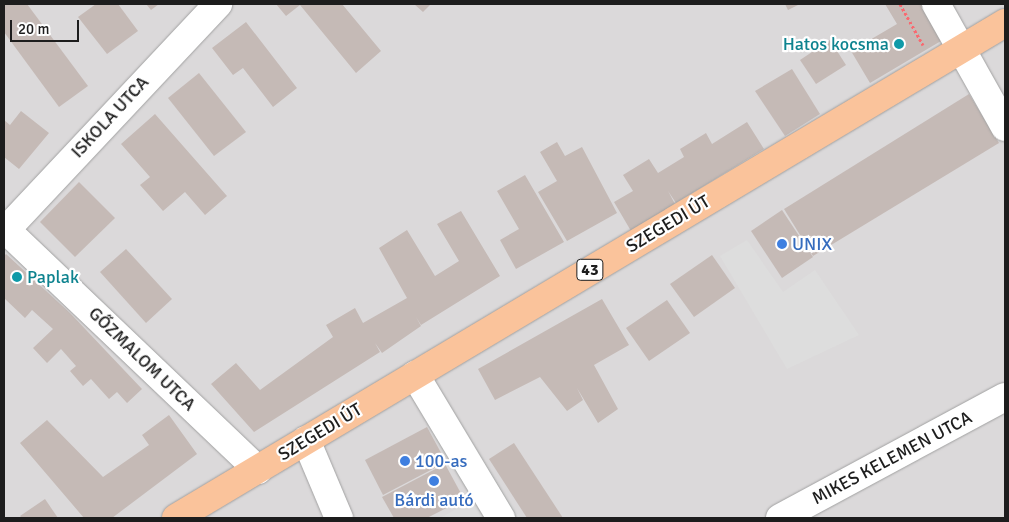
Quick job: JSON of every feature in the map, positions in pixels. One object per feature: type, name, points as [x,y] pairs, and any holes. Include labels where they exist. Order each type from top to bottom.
[{"type":"main road","name":"SZEGEDI ÚT","points":[[176,518],[1005,23]]},
{"type":"street","name":"ISKOLA UTCA","points":[[4,230],[218,4]]},
{"type":"street","points":[[936,4],[1005,127]]},
{"type":"street","name":"GŐZMALOM UTCA","points":[[4,230],[258,470]]},
{"type":"street","points":[[414,375],[501,518]]},
{"type":"street","name":"MIKES KELEMEN UTCA","points":[[780,518],[1005,397]]},
{"type":"street","points":[[306,440],[339,518]]},
{"type":"path","points":[[900,4],[928,53]]},
{"type":"shaded area","points":[[4,4],[1005,4],[1005,518],[4,518]]},
{"type":"shaded area","points":[[747,240],[783,292],[815,270],[859,335],[787,369],[720,256]]},
{"type":"shaded area","points":[[457,418],[520,518],[440,518],[473,500],[431,433]]},
{"type":"building","points":[[4,4],[27,4],[88,86],[59,107],[4,32]]},
{"type":"building","points":[[96,4],[118,4],[138,31],[107,54],[78,17]]},
{"type":"building","points":[[146,4],[159,4],[151,10]]},
{"type":"building","points":[[276,4],[342,4],[381,51],[356,73],[300,5],[286,16]]},
{"type":"building","points":[[414,4],[431,4],[423,12]]},
{"type":"building","points":[[785,4],[800,4],[788,10]]},
{"type":"building","name":"Hatos kocsma","points":[[885,4],[926,4],[946,38],[870,83],[851,51],[897,24]]},
{"type":"building","points":[[246,22],[297,88],[273,107],[243,68],[233,75],[212,48]]},
{"type":"building","points":[[830,40],[846,65],[816,84],[800,60]]},
{"type":"building","points":[[792,69],[820,114],[785,136],[755,91]]},
{"type":"building","points":[[199,73],[246,132],[214,156],[168,98]]},
{"type":"building","points":[[969,94],[999,143],[813,256],[784,209]]},
{"type":"building","points":[[21,111],[49,133],[19,169],[4,157],[4,120],[10,125]]},
{"type":"building","points":[[155,114],[227,196],[205,215],[185,192],[163,211],[140,185],[150,177],[121,144]]},
{"type":"building","points":[[747,122],[764,149],[676,203],[668,191],[675,204],[631,231],[614,202],[633,191],[623,175],[649,159],[658,173],[684,157],[680,149],[706,133],[712,144]]},
{"type":"building","points":[[557,142],[565,156],[582,147],[617,213],[567,241],[538,192],[557,181],[540,152]]},
{"type":"building","points":[[525,175],[564,242],[516,269],[500,240],[519,229],[497,191]]},
{"type":"building","points":[[79,182],[115,218],[75,257],[40,222]]},
{"type":"building","name":"UNIX","points":[[782,210],[813,257],[782,278],[751,231]]},
{"type":"building","points":[[461,211],[500,276],[421,325],[416,317],[421,326],[382,353],[375,343],[380,352],[254,432],[211,384],[236,363],[260,390],[333,337],[326,325],[355,308],[363,323],[407,298],[379,248],[407,230],[435,276],[459,261],[437,224]]},
{"type":"building","points":[[126,249],[172,299],[146,323],[100,272]]},
{"type":"building","points":[[6,254],[70,313],[142,389],[127,403],[117,392],[109,399],[91,379],[83,386],[70,371],[76,366],[61,349],[47,363],[33,348],[53,329],[32,310],[25,318],[4,298],[4,256]]},
{"type":"building","points":[[712,255],[735,288],[694,317],[670,284]]},
{"type":"building","points":[[602,299],[629,345],[594,365],[618,409],[598,423],[577,388],[583,400],[567,411],[540,377],[495,400],[478,369]]},
{"type":"building","points":[[667,300],[690,333],[649,361],[626,328]]},
{"type":"building","points":[[169,415],[197,454],[112,518],[84,518],[20,443],[47,420],[103,477],[149,445],[142,435]]},
{"type":"building","name":"100-as","points":[[427,427],[446,462],[383,495],[365,460]]},
{"type":"building","points":[[514,443],[563,518],[527,518],[489,459]]},
{"type":"building","name":"Bárdi autó","points":[[445,464],[464,499],[427,518],[394,518],[382,497]]},
{"type":"building","points":[[45,499],[58,518],[22,518],[20,516]]},
{"type":"place","name":"Hatos kocsma","points":[[899,44]]},
{"type":"place","name":"UNIX","points":[[782,244]]},
{"type":"place","name":"Paplak","points":[[17,277]]},
{"type":"place","name":"100-as","points":[[405,461]]},
{"type":"place","name":"Bárdi autó","points":[[434,481]]}]
